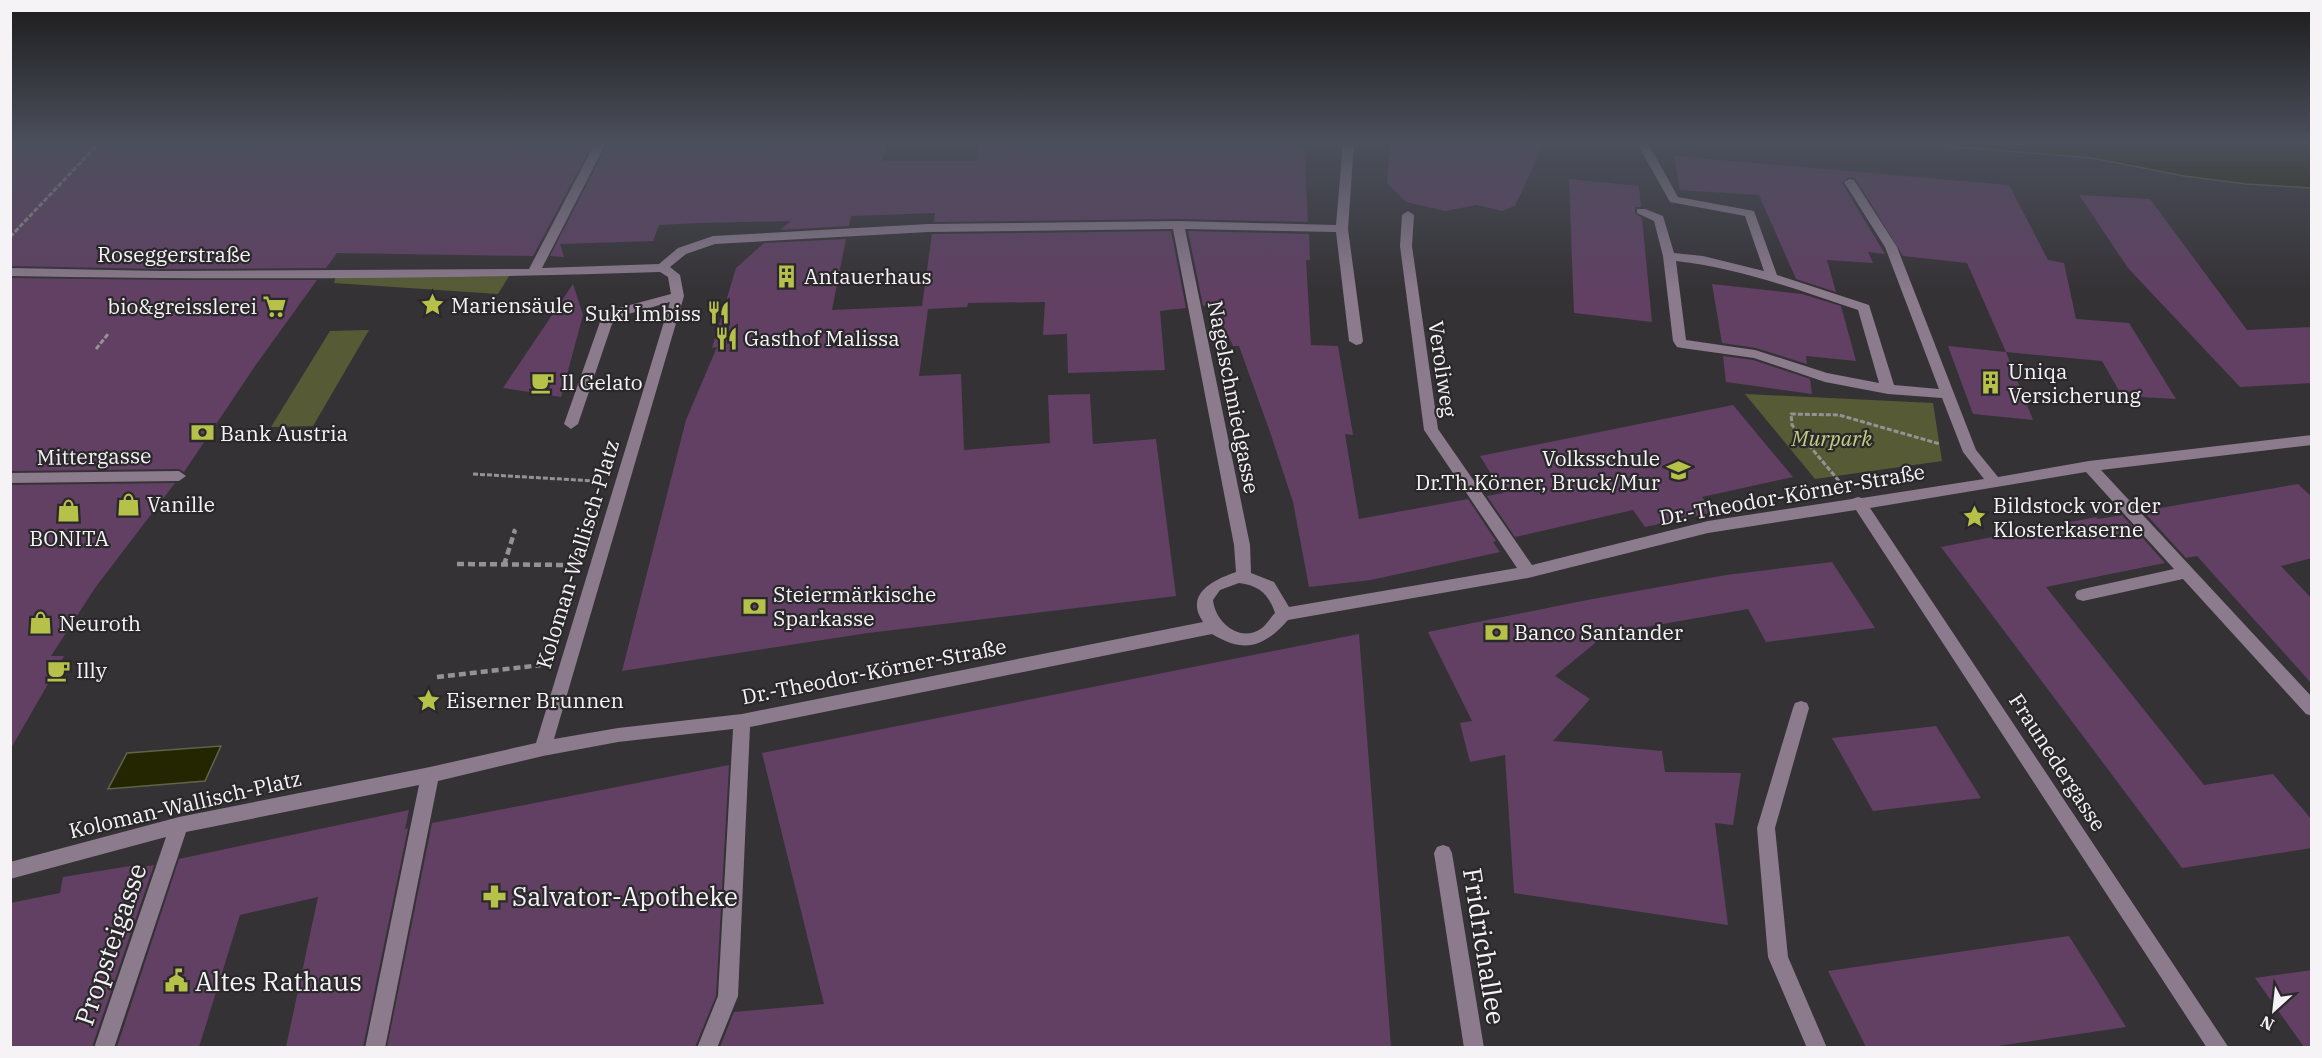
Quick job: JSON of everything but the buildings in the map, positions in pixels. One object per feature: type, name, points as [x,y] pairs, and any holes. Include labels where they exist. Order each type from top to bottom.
[{"type":"street","points":[[571,424],[606,322],[620,312],[678,296],[674,275],[662,268],[535,268],[574,192]]},
{"type":"street","points":[[1345,192],[1342,230],[1356,341]]},
{"type":"street","points":[[1670,192],[1674,200],[1750,213],[1772,277]]},
{"type":"street","points":[[1857,192],[1891,247],[1970,452],[1995,483]]},
{"type":"street","points":[[1641,211],[1659,219],[1669,256],[1682,344],[1755,354],[1825,377],[1888,389],[1947,394]]},
{"type":"street","name":"Veroliweg","points":[[1408,215],[1406,246],[1431,430],[1528,572]]},
{"type":"street","points":[[662,268],[682,252],[713,240],[928,228],[1178,225],[1342,230]]},
{"type":"street","name":"Nagelschmiedgasse","points":[[1178,225],[1242,545],[1244,577]]},
{"type":"street","points":[[1669,256],[1703,260],[1772,277],[1864,308],[1888,389]]},
{"type":"street","name":"Roseggerstraße","points":[[10,272],[162,275],[535,268]]},
{"type":"street","name":"Koloman-Wallisch-Platz","points":[[10,871],[180,825],[430,775],[543,749],[678,296]]},
{"type":"street","name":"Dr.-Theodor-Körner-Straße","points":[[1283,614],[1528,572],[1708,527],[1858,502],[1995,483],[2090,466],[2312,440]]},
{"type":"street","points":[[2090,466],[2312,709]]},
{"type":"street","name":"Mittergasse","points":[[10,478],[179,476]]},
{"type":"street","name":"Fraunedergasse","points":[[1858,502],[1879,530],[2219,1047]]},
{"type":"street","points":[[2083,595],[2188,572]]},
{"type":"street","points":[[1244,577],[1263,582],[1273,589],[1279,598],[1283,614],[1275,628],[1266,635],[1254,638],[1229,637],[1213,627],[1204,614],[1204,603],[1207,593],[1226,579],[1244,577]]},
{"type":"street","name":"Dr.-Theodor-Körner-Straße","points":[[543,749],[618,735],[742,721],[1213,627]]},
{"type":"street","points":[[1801,708],[1766,828],[1778,957],[1817,1047]]},
{"type":"street","points":[[707,1047],[728,996],[742,721]]},
{"type":"street","points":[[375,1047],[430,775]]},
{"type":"street","name":"Propsteigasse","points":[[104,1047],[180,825]]},
{"type":"street","name":"Fridrichallee","points":[[1443,853],[1474,1047]]},
{"type":"path","points":[[10,237],[52,192]]},
{"type":"path","points":[[96,349],[108,334]]},
{"type":"path","points":[[1858,502],[1792,425],[1791,414],[1809,412],[1839,415],[1970,452]]},
{"type":"path","points":[[474,474],[562,481],[622,480]]},
{"type":"path","points":[[504,566],[515,529]]},
{"type":"path","points":[[457,564],[597,565]]},
{"type":"path","points":[[437,677],[568,662]]},
{"type":"green space","points":[[337,272],[511,273],[498,294],[334,283]]},
{"type":"green space","points":[[369,330],[313,426],[271,427],[330,331]]},
{"type":"green space","name":"Murpark","points":[[1745,394],[1933,403],[1942,461],[1815,479]]},
{"type":"shaded area","points":[[221,746],[205,781],[108,789],[127,753]]},
{"type":"place","name":"Antauerhaus","points":[[786,276]]},
{"type":"place","name":"Mariensäule","points":[[433,305]]},
{"type":"place","name":"bio&greisslerei","points":[[275,306]]},
{"type":"place","name":"Suki Imbiss","points":[[719,313]]},
{"type":"place","name":"Gasthof Malissa","points":[[726,338]]},
{"type":"place","name":"Il Gelato","points":[[543,382]]},
{"type":"place","name":"Uniqa Versicherung","points":[[1990,383]]},
{"type":"place","name":"Bank Austria","points":[[202,433]]},
{"type":"place","name":"Volksschule Dr.Th.Körner, Bruck/Mur","points":[[1678,470]]},
{"type":"place","name":"Vanille","points":[[129,504]]},
{"type":"place","name":"BONITA","points":[[69,510]]},
{"type":"place","name":"Bildstock vor der Klosterkaserne","points":[[1975,517]]},
{"type":"place","name":"Steiermärkische Sparkasse","points":[[755,606]]},
{"type":"place","name":"Neuroth","points":[[41,623]]},
{"type":"place","name":"Banco Santander","points":[[1496,632]]},
{"type":"place","name":"Illy","points":[[58,670]]},
{"type":"place","name":"Eiserner Brunnen","points":[[428,700]]},
{"type":"place","name":"Salvator-Apotheke","points":[[494,896]]},
{"type":"place","name":"Altes Rathaus","points":[[177,981]]}]
